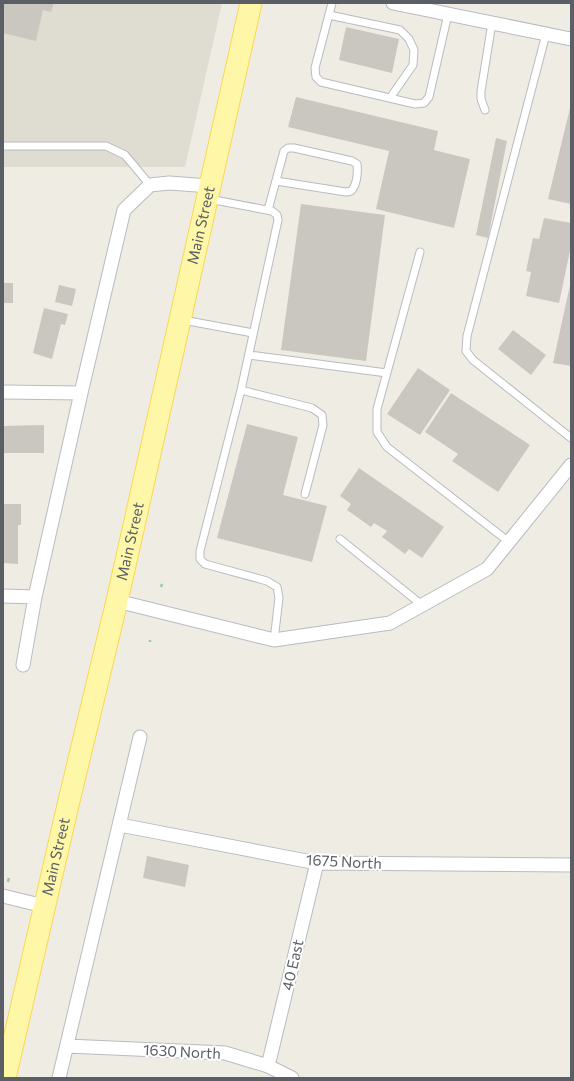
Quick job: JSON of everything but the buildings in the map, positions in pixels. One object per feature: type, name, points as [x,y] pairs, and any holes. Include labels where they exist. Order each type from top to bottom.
[{"type":"main road","name":"Main Street","points":[[5,1078],[44,906],[117,601],[251,3]]},
{"type":"street","points":[[393,3],[571,39]]},
{"type":"street","points":[[23,665],[35,597],[124,210],[150,185],[169,183],[208,192]]},
{"type":"street","points":[[3,392],[81,393]]},
{"type":"street","points":[[117,601],[274,640],[390,624],[487,569],[571,465]]},
{"type":"street","points":[[3,596],[35,597]]},
{"type":"street","points":[[59,1078],[140,737]]},
{"type":"street","name":"1675 North","points":[[120,825],[317,863],[571,865]]},
{"type":"street","name":"40 East","points":[[268,1066],[317,863]]},
{"type":"street","points":[[3,896],[44,906]]},
{"type":"street","name":"1630 North","points":[[67,1046],[225,1053],[268,1066],[292,1078]]},
{"type":"lane","points":[[332,3],[315,68],[316,77],[321,82],[415,104],[424,103],[429,97],[448,14]]},
{"type":"lane","points":[[329,15],[400,30],[409,39],[414,50],[413,65],[390,98]]},
{"type":"lane","points":[[484,110],[481,99],[481,91],[492,23]]},
{"type":"lane","points":[[546,34],[467,336],[466,351],[473,360],[571,438]]},
{"type":"lane","points":[[3,146],[106,146],[125,155],[150,185]]},
{"type":"lane","points":[[268,210],[284,151],[288,148],[352,161],[357,164],[358,169],[355,187],[352,191],[346,192],[276,181]]},
{"type":"lane","points":[[208,192],[272,211],[277,215],[278,220],[241,390],[200,551],[200,559],[205,564],[267,580],[277,587],[279,598],[274,640]]},
{"type":"lane","points":[[420,252],[378,410],[378,432],[386,447],[508,542]]},
{"type":"lane","points":[[180,319],[253,334]]},
{"type":"lane","points":[[249,355],[387,373]]},
{"type":"lane","points":[[241,390],[312,408],[322,415],[323,425],[305,494]]},
{"type":"lane","points":[[340,539],[422,606]]},
{"type":"path","points":[[8,882],[9,877]]},
{"type":"shaded area","points":[[3,3],[222,3],[185,167],[3,167]]}]
